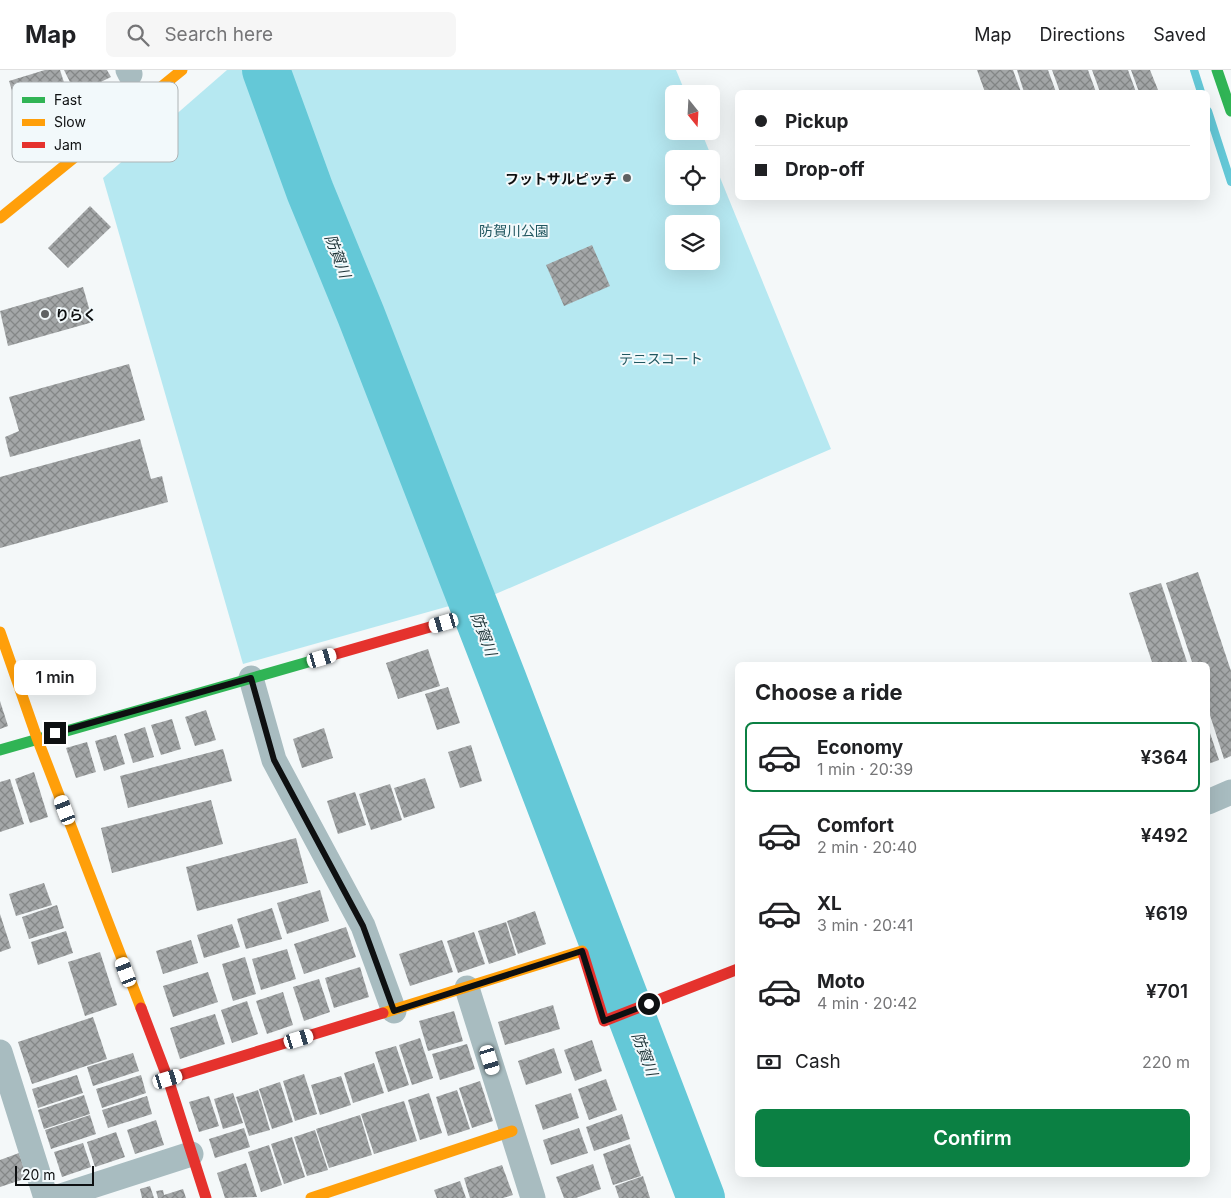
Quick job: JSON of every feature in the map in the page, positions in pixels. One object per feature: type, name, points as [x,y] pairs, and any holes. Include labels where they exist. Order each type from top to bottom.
[{"type":"main road","points":[[167,82],[182,70]]},
{"type":"main road","points":[[1217,70],[1231,111]]},
{"type":"main road","points":[[0,218],[69,162]]},
{"type":"main road","points":[[0,750],[444,623]]},
{"type":"main road","points":[[0,632],[37,738],[168,1079],[206,1198]]},
{"type":"main road","points":[[168,1079],[394,1011],[582,951],[604,1021],[735,970]]},
{"type":"main road","points":[[311,1198],[512,1132]]},
{"type":"street","points":[[251,678],[274,760],[363,926],[394,1011]]},
{"type":"street","points":[[1210,801],[1231,792]]},
{"type":"street","points":[[467,988],[533,1198]]},
{"type":"street","points":[[0,1052],[46,1198]]},
{"type":"street","points":[[56,1198],[191,1154]]},
{"type":"green space","points":[[227,70],[256,70],[460,603],[243,664],[103,178],[121,162],[178,162],[178,113]]},
{"type":"green space","name":"防賀川公園","points":[[281,70],[676,70],[682,85],[665,85],[665,140],[705,140],[709,150],[665,150],[665,205],[720,205],[720,177],[831,449],[484,599]]},
{"type":"building","points":[[45,70],[60,70],[64,82],[12,82],[12,91],[9,81]]},
{"type":"building","points":[[64,70],[107,70],[111,77],[101,82],[70,82]]},
{"type":"building","points":[[977,70],[1013,70],[1020,90],[984,90]]},
{"type":"building","points":[[1017,70],[1048,70],[1055,90],[1023,90]]},
{"type":"building","points":[[1052,70],[1088,70],[1095,90],[1059,90]]},
{"type":"building","points":[[1092,70],[1128,70],[1135,90],[1099,90]]},
{"type":"building","points":[[1131,70],[1150,70],[1158,90],[1138,90]]},
{"type":"building","points":[[90,206],[111,227],[68,268],[48,248]]},
{"type":"building","points":[[592,245],[610,286],[564,306],[546,265]]},
{"type":"building","name":"りらく","points":[[83,287],[93,322],[8,346],[0,311]]},
{"type":"building","points":[[129,364],[145,420],[10,457],[5,437],[19,431],[9,397]]},
{"type":"building","points":[[140,439],[151,479],[162,476],[168,502],[0,548],[0,477]]},
{"type":"building","points":[[1198,572],[1231,671],[1231,756],[1224,759],[1210,715],[1210,662],[1192,662],[1166,583]]},
{"type":"building","points":[[1161,583],[1187,662],[1152,662],[1129,593]]},
{"type":"building","points":[[428,649],[440,686],[398,699],[386,663]]},
{"type":"building","points":[[448,687],[460,723],[437,730],[425,694]]},
{"type":"building","points":[[0,701],[8,726],[0,729]]},
{"type":"building","points":[[206,710],[216,740],[195,746],[185,717]]},
{"type":"building","points":[[172,719],[181,749],[161,755],[151,725]]},
{"type":"building","points":[[145,727],[154,757],[133,763],[124,734]]},
{"type":"building","points":[[324,728],[333,758],[302,768],[293,739]]},
{"type":"building","points":[[1210,733],[1219,760],[1210,763]]},
{"type":"building","points":[[116,735],[125,764],[104,771],[95,741]]},
{"type":"building","points":[[87,742],[96,772],[76,778],[66,748]]},
{"type":"building","points":[[471,745],[482,781],[460,788],[448,752]]},
{"type":"building","points":[[223,749],[232,781],[128,808],[120,776]]},
{"type":"building","points":[[34,772],[48,817],[30,823],[15,779]]},
{"type":"building","points":[[425,778],[435,808],[404,818],[394,788]]},
{"type":"building","points":[[10,779],[24,824],[0,832],[0,782]]},
{"type":"building","points":[[390,784],[402,820],[371,830],[359,794]]},
{"type":"building","points":[[355,792],[366,825],[338,834],[327,801]]},
{"type":"building","points":[[211,800],[223,844],[112,873],[101,828]]},
{"type":"building","points":[[296,838],[308,883],[197,911],[186,867]]},
{"type":"building","points":[[44,883],[52,905],[16,916],[9,894]]},
{"type":"building","points":[[320,890],[329,921],[287,934],[277,903]]},
{"type":"building","points":[[57,905],[64,928],[29,939],[22,917]]},
{"type":"building","points":[[272,908],[282,939],[246,949],[237,919]]},
{"type":"building","points":[[535,911],[546,944],[518,954],[507,921]]},
{"type":"building","points":[[0,914],[11,948],[0,952]]},
{"type":"building","points":[[506,922],[516,955],[489,964],[478,931]]},
{"type":"building","points":[[232,924],[240,947],[204,958],[197,935]]},
{"type":"building","points":[[346,927],[356,957],[304,974],[294,944]]},
{"type":"building","points":[[66,931],[73,953],[38,965],[31,942]]},
{"type":"building","points":[[474,932],[485,964],[458,973],[447,941]]},
{"type":"building","points":[[191,940],[198,963],[163,974],[156,951]]},
{"type":"building","points":[[442,940],[453,972],[410,986],[399,954]]},
{"type":"building","points":[[287,949],[296,979],[261,990],[252,959]]},
{"type":"building","points":[[100,952],[117,1005],[85,1016],[68,962]]},
{"type":"building","points":[[245,957],[256,994],[233,1001],[222,964]]},
{"type":"building","points":[[360,967],[369,997],[334,1008],[325,978]]},
{"type":"building","points":[[208,972],[218,1002],[173,1017],[163,986]]},
{"type":"building","points":[[319,979],[330,1012],[304,1021],[293,987]]},
{"type":"building","points":[[283,992],[293,1025],[267,1034],[256,1001]]},
{"type":"building","points":[[247,1001],[258,1034],[232,1043],[221,1010]]},
{"type":"building","points":[[553,1005],[560,1029],[505,1045],[498,1022]]},
{"type":"building","points":[[454,1011],[463,1041],[428,1051],[419,1021]]},
{"type":"building","points":[[215,1014],[225,1044],[180,1059],[170,1028]]},
{"type":"building","points":[[93,1017],[107,1059],[32,1084],[18,1042]]},
{"type":"building","points":[[420,1038],[433,1078],[412,1085],[399,1045]]},
{"type":"building","points":[[592,1040],[602,1071],[575,1081],[564,1050]]},
{"type":"building","points":[[467,1044],[475,1069],[440,1080],[432,1054]]},
{"type":"building","points":[[396,1046],[409,1085],[388,1092],[375,1052]]},
{"type":"building","points":[[554,1048],[562,1073],[526,1085],[518,1061]]},
{"type":"building","points":[[133,1053],[139,1071],[93,1086],[87,1067]]},
{"type":"building","points":[[374,1063],[384,1093],[353,1103],[344,1073]]},
{"type":"building","points":[[304,1074],[317,1114],[295,1121],[283,1081]]},
{"type":"building","points":[[77,1075],[83,1093],[38,1108],[32,1089]]},
{"type":"building","points":[[141,1075],[146,1093],[102,1108],[96,1089]]},
{"type":"building","points":[[341,1076],[351,1105],[320,1115],[311,1085]]},
{"type":"building","points":[[606,1079],[617,1110],[589,1120],[578,1089]]},
{"type":"building","points":[[480,1081],[493,1121],[472,1128],[459,1088]]},
{"type":"building","points":[[280,1082],[293,1122],[272,1129],[259,1089]]},
{"type":"building","points":[[258,1090],[270,1130],[249,1136],[236,1097]]},
{"type":"building","points":[[457,1090],[470,1129],[448,1136],[436,1097]]},
{"type":"building","points":[[233,1093],[243,1123],[223,1129],[214,1099]]},
{"type":"building","points":[[429,1093],[442,1133],[420,1140],[408,1100]]},
{"type":"building","points":[[571,1093],[579,1118],[543,1130],[535,1105]]},
{"type":"building","points":[[84,1095],[90,1114],[44,1129],[38,1110]]},
{"type":"building","points":[[147,1096],[152,1114],[108,1128],[102,1110]]},
{"type":"building","points":[[209,1096],[219,1126],[199,1132],[189,1102]]},
{"type":"building","points":[[404,1101],[417,1141],[374,1154],[361,1114]]},
{"type":"building","points":[[622,1114],[630,1139],[594,1151],[586,1127]]},
{"type":"building","points":[[90,1115],[96,1134],[51,1149],[45,1130]]},
{"type":"building","points":[[360,1115],[372,1155],[329,1168],[316,1129]]},
{"type":"building","points":[[156,1120],[164,1145],[135,1154],[127,1130]]},
{"type":"building","points":[[244,1128],[250,1147],[215,1158],[209,1139]]},
{"type":"building","points":[[579,1128],[588,1153],[551,1165],[543,1140]]},
{"type":"building","points":[[315,1130],[328,1170],[307,1176],[294,1137]]},
{"type":"building","points":[[116,1132],[125,1157],[95,1167],[87,1142]]},
{"type":"building","points":[[292,1137],[305,1177],[284,1184],[271,1144]]},
{"type":"building","points":[[83,1143],[91,1167],[62,1177],[54,1152]]},
{"type":"building","points":[[630,1144],[641,1176],[613,1185],[603,1154]]},
{"type":"building","points":[[269,1145],[282,1185],[261,1192],[248,1152]]},
{"type":"building","points":[[19,1153],[27,1178],[0,1187],[0,1160]]},
{"type":"building","points":[[246,1163],[257,1197],[225,1198],[217,1173]]},
{"type":"building","points":[[593,1164],[601,1189],[576,1198],[564,1198],[556,1177]]},
{"type":"building","points":[[502,1165],[513,1195],[503,1198],[470,1198],[464,1178]]},
{"type":"building","points":[[643,1176],[650,1198],[619,1198],[615,1186]]},
{"type":"building","points":[[460,1181],[466,1198],[437,1198],[434,1190]]},
{"type":"building","points":[[150,1186],[154,1198],[142,1198],[140,1189]]},
{"type":"building","points":[[183,1189],[186,1198],[158,1198],[156,1191],[163,1190],[164,1195]]},
{"type":"waterway","name":"防賀川","points":[[266,70],[310,191],[361,315],[502,678],[701,1198]]},
{"type":"waterway","points":[[1194,70],[1200,90]]},
{"type":"waterway","points":[[1210,117],[1231,182]]},
{"type":"traffic: fast","points":[[1217,70],[1231,111]]},
{"type":"traffic: fast","points":[[0,750],[329,656]]},
{"type":"traffic: slow","points":[[167,82],[182,70]]},
{"type":"traffic: slow","points":[[0,218],[69,162]]},
{"type":"traffic: slow","points":[[0,632],[37,738],[141,1008]]},
{"type":"traffic: slow","points":[[383,1013],[582,951],[583,953]]},
{"type":"traffic: slow","points":[[311,1198],[512,1131]]},
{"type":"traffic: jam","points":[[329,656],[444,623]]},
{"type":"traffic: jam","points":[[583,953],[604,1021],[735,970]]},
{"type":"traffic: jam","points":[[141,1008],[168,1079],[206,1198]]},
{"type":"traffic: jam","points":[[168,1079],[383,1013]]},
{"type":"place","name":"フットサルピッチ","points":[[627,178]]},
{"type":"place","name":"りらく","points":[[45,314]]},
{"type":"route","points":[[55,733],[251,678],[274,760],[363,926],[394,1011],[582,951],[604,1021],[649,1004]]},
{"type":"park label","name":"テニスコート","points":[[661,358]]}]
